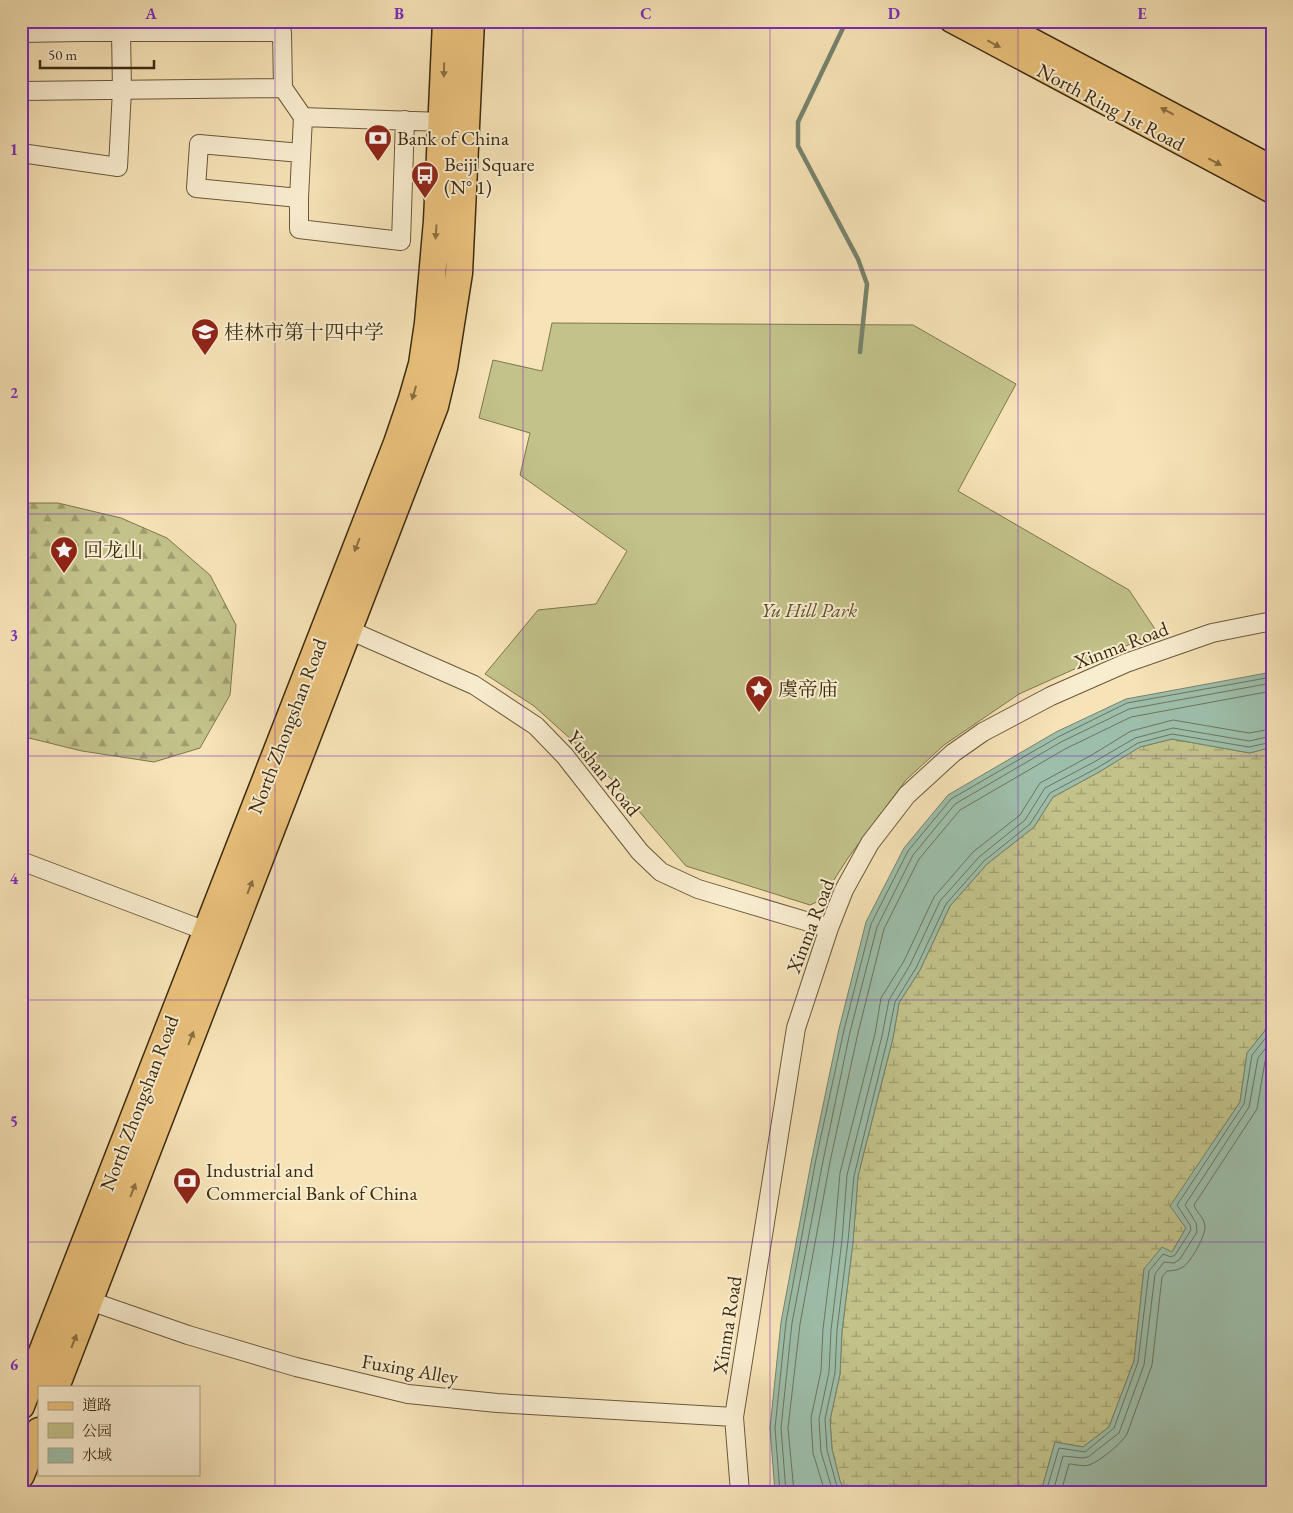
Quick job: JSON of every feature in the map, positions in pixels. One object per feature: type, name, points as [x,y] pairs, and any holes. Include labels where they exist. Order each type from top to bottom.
[{"type":"highway","name":"North Zhongshan Road","points":[[21,1406],[397,443],[412,399],[422,364],[430,306],[437,229],[446,21]]},
{"type":"highway","name":"North Zhongshan Road","points":[[56,1386],[435,406],[444,368],[459,273],[471,21]]},
{"type":"highway","points":[[21,1475],[38,1433]]},
{"type":"main road","name":"North Ring 1st Road","points":[[951,21],[1272,192]]},
{"type":"main road","name":"North Ring 1st Road","points":[[997,21],[1272,167]]},
{"type":"street","points":[[21,33],[82,27],[121,32],[282,27],[282,88],[303,117],[300,153],[299,229],[401,241],[405,120]]},
{"type":"street","points":[[21,153],[118,167],[122,90],[121,32]]},
{"type":"street","points":[[21,92],[282,88]]},
{"type":"street","points":[[303,117],[442,122]]},
{"type":"street","points":[[299,198],[196,188],[199,144],[300,153]]},
{"type":"street","name":"Xinma Road","points":[[740,1492],[734,1416],[796,1028],[829,928],[844,890],[870,843],[908,795],[953,753],[983,732],[1052,696],[1126,663],[1212,633],[1272,622]]},
{"type":"street","name":"Yushan Road","points":[[349,630],[474,685],[536,726],[565,756],[640,852],[661,872],[698,889],[829,928]]},
{"type":"street","points":[[21,860],[206,931]]},
{"type":"street","name":"Fuxing Alley","points":[[90,1301],[188,1335],[287,1364],[408,1394],[498,1404],[734,1416]]},
{"type":"green space","name":"Yu Hill Park","points":[[552,323],[913,325],[1016,384],[958,491],[1129,590],[1157,632],[1019,694],[944,745],[906,780],[848,858],[821,900],[810,905],[686,866],[613,781],[574,742],[534,706],[485,674],[538,610],[596,604],[627,551],[520,475],[530,433],[479,418],[493,360],[542,371]]},
{"type":"green space","points":[[21,503],[58,503],[121,518],[167,538],[210,575],[236,625],[230,695],[200,748],[154,762],[82,751],[29,738],[21,732]]},
{"type":"green space","points":[[1172,739],[1250,753],[1272,747],[1272,1022],[1247,1053],[1240,1102],[1171,1206],[1186,1228],[1172,1252],[1144,1269],[1134,1361],[1109,1427],[1083,1447],[1055,1442],[1041,1492],[845,1492],[840,1481],[832,1449],[830,1420],[840,1374],[842,1331],[853,1242],[858,1176],[893,1038],[899,1003],[920,970],[950,906],[987,864],[1034,827],[1053,797],[1140,747]]},
{"type":"water","points":[[1272,672],[1272,747],[1250,753],[1172,739],[1140,747],[1053,797],[1034,827],[987,864],[950,906],[920,970],[899,1003],[893,1038],[858,1176],[853,1242],[842,1331],[840,1374],[830,1420],[832,1449],[840,1481],[845,1492],[775,1492],[770,1428],[781,1322],[812,1158],[839,1029],[866,922],[904,848],[948,795],[1056,732],[1126,699]]},
{"type":"water","points":[[1272,1022],[1272,1492],[1041,1492],[1055,1442],[1083,1447],[1109,1427],[1134,1361],[1144,1269],[1162,1247],[1172,1252],[1186,1228],[1170,1206],[1240,1102],[1247,1053]]},
{"type":"waterway","points":[[844,26],[798,122],[798,146],[858,259],[867,284],[860,352]]},
{"type":"place","name":"Bank of China","points":[[378,162]]},
{"type":"place","name":"Beiji Square (N° 1)","points":[[425,199]]},
{"type":"place","name":"桂林市第十四中学","points":[[205,356]]},
{"type":"place","name":"回龙山","points":[[64,574]]},
{"type":"place","name":"虞帝庙","points":[[759,713]]},
{"type":"place","name":"Industrial and Commercial Bank of China","points":[[187,1205]]}]
